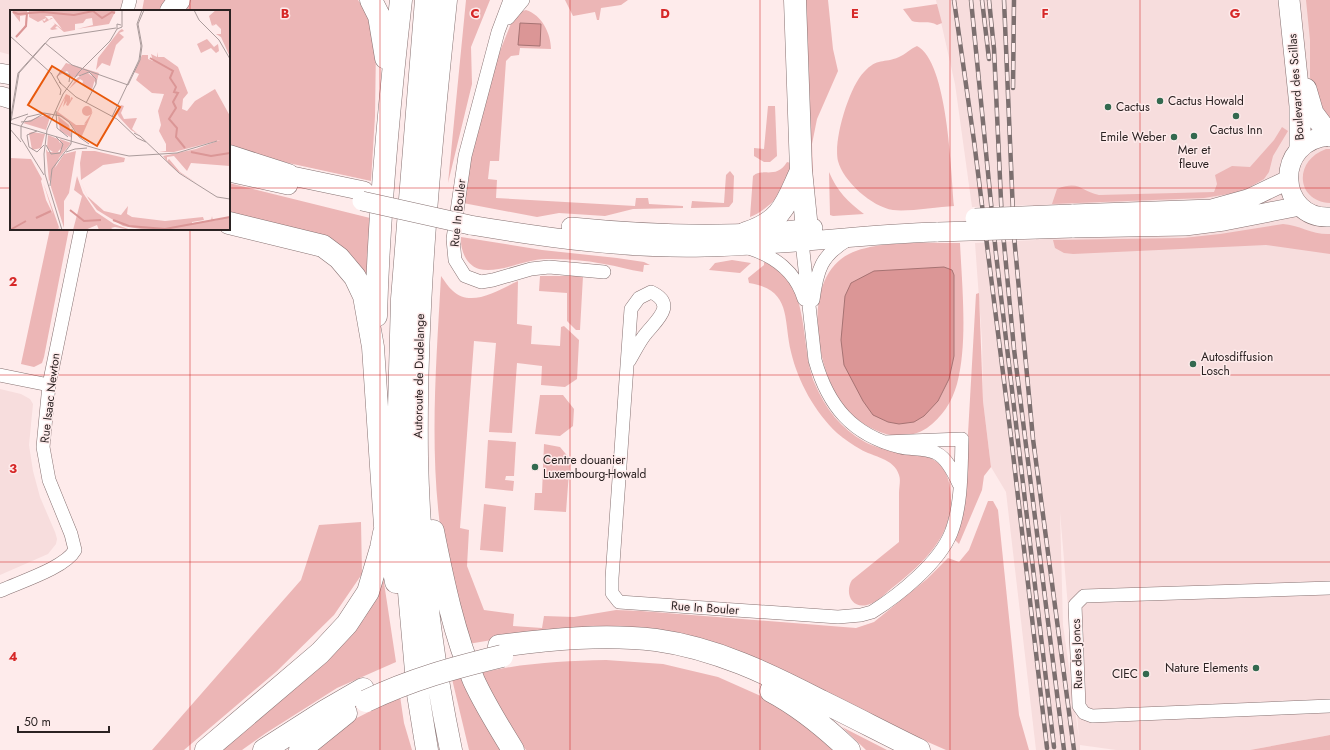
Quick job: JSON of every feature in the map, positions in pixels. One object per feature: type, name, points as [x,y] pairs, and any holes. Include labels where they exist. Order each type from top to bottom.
[{"type":"highway","points":[[172,10],[179,0]]},
{"type":"highway","points":[[370,0],[379,16],[386,54],[386,135]]},
{"type":"highway","points":[[373,347],[379,226],[386,135],[401,0]]},
{"type":"highway","name":"Autoroute de Dudelange","points":[[426,0],[402,299],[399,356],[401,501],[418,694],[427,750]]},
{"type":"highway","name":"Autoroute de Dudelange","points":[[446,0],[421,299],[418,458],[424,571],[439,693],[451,750]]},
{"type":"highway","points":[[443,27],[450,0]]},
{"type":"highway","points":[[794,0],[804,235]]},
{"type":"highway","points":[[230,156],[288,175]]},
{"type":"highway","points":[[744,240],[784,209],[801,170]]},
{"type":"highway","points":[[230,223],[322,246],[339,258],[355,277],[364,296],[373,347],[385,526],[418,694]]},
{"type":"highway","points":[[418,458],[445,594],[474,680],[490,713],[513,750]]},
{"type":"highway","points":[[206,750],[320,653],[347,624],[368,592],[381,548],[385,526]]},
{"type":"highway","points":[[264,750],[325,710],[365,695],[429,664],[500,651],[557,638],[599,637],[657,640],[722,655],[785,682],[919,750]]},
{"type":"highway","points":[[500,651],[602,648],[657,652],[701,661],[744,676],[790,701],[825,726],[849,750]]},
{"type":"highway","points":[[300,750],[365,695]]},
{"type":"main road","name":"Boulevard des Scillas","points":[[1288,0],[1300,106],[1300,148]]},
{"type":"main road","name":"Boulevard des Scillas","points":[[1292,27],[1309,104],[1313,113],[1330,136]]},
{"type":"main road","points":[[0,73],[10,75]]},
{"type":"main road","points":[[0,96],[10,99]]},
{"type":"main road","points":[[1330,136],[1319,137],[1300,148],[1293,157],[1289,168],[1288,180],[1300,206],[1311,214],[1330,217]]},
{"type":"main road","points":[[230,162],[288,175],[363,196]]},
{"type":"main road","points":[[230,172],[363,196],[471,220],[622,232],[694,234],[744,240],[804,235],[882,221],[938,225],[1072,221],[1212,208],[1248,199],[1288,180]]},
{"type":"main road","points":[[1072,221],[1184,226],[1224,221],[1300,206]]},
{"type":"main road","points":[[804,235],[855,236],[938,225]]},
{"type":"street","points":[[128,10],[130,0]]},
{"type":"street","name":"Rue In Bouler","points":[[510,0],[498,32],[465,156],[458,195],[454,250],[455,260],[465,276],[481,282],[531,269],[549,267],[604,272]]},
{"type":"street","name":"Rue In Bouler","points":[[492,57],[509,18],[523,0]]},
{"type":"street","name":"Rue Isaac Newton","points":[[0,591],[53,567],[68,558],[75,550],[71,534],[55,499],[45,462],[44,431],[49,385],[80,230]]},
{"type":"street","points":[[804,235],[815,360],[820,377],[830,397],[840,413],[853,425],[884,442],[901,448],[925,449],[937,453],[944,458],[959,484]]},
{"type":"street","points":[[811,322],[815,286],[821,264],[830,252],[855,236]]},
{"type":"street","points":[[744,240],[788,270],[802,294],[811,322]]},
{"type":"street","name":"Rue In Bouler","points":[[629,361],[644,335],[659,319],[663,310],[663,302],[659,296],[651,292],[639,298],[631,309],[629,361],[612,578],[612,593],[619,602],[838,617],[861,615],[872,612],[925,569],[944,547],[951,534],[955,520],[962,439],[884,442]]},
{"type":"street","points":[[0,375],[49,385]]},
{"type":"street","name":"Rue des Joncs","points":[[1330,588],[1084,596],[1075,605],[1079,706],[1084,713],[1092,716],[1330,706]]},
{"type":"shaded area","points":[[0,0],[123,0],[121,10],[10,10],[10,55],[0,52]]},
{"type":"shaded area","points":[[144,0],[171,0],[165,10],[142,10]]},
{"type":"shaded area","points":[[190,0],[358,0],[370,18],[376,46],[375,116],[371,181],[230,150],[230,10],[182,10]]},
{"type":"shaded area","points":[[466,0],[490,0],[471,47],[472,84],[448,183]]},
{"type":"shaded area","points":[[565,0],[628,0],[621,5],[601,8],[599,20],[597,20],[595,12],[573,16]]},
{"type":"shaded area","points":[[801,0],[828,0],[833,49],[838,71],[817,119],[812,144],[814,200],[811,199]]},
{"type":"shaded area","points":[[936,0],[1330,0],[1330,735],[1250,750],[1116,750],[1080,745],[1080,750],[1036,750],[1006,492],[991,467],[983,401],[982,340],[975,243],[1036,240],[1033,205],[972,207],[955,84]],"holes":[[[1060,512],[1079,738],[1063,625]]]},
{"type":"shaded area","points":[[1306,0],[1330,0],[1330,121],[1325,118],[1310,84],[1310,40]]},
{"type":"shaded area","points":[[937,4],[942,23],[937,25],[912,21],[903,9]]},
{"type":"shaded area","points":[[526,10],[532,12],[541,21],[547,31],[551,43],[551,49],[520,48],[519,55],[511,56],[506,61],[499,161],[490,161],[488,179],[497,180],[496,198],[635,206],[636,198],[648,198],[649,204],[683,206],[683,208],[633,209],[605,216],[559,213],[537,217],[463,203],[471,158],[496,61],[516,13]]},
{"type":"shaded area","points":[[520,23],[541,24],[540,46],[518,45]]},
{"type":"shaded area","points":[[917,46],[927,56],[935,73],[942,95],[949,145],[954,206],[914,210],[893,210],[876,204],[852,185],[841,169],[838,161],[838,141],[840,128],[848,101],[858,79],[873,64],[899,57]]},
{"type":"shaded area","points":[[768,106],[775,106],[777,156],[770,162],[764,162],[754,156],[754,148],[764,149]]},
{"type":"shaded area","points":[[1282,127],[1288,131],[1273,156],[1269,172],[1264,179],[1241,192],[1204,198],[1052,204],[1057,189],[1071,186],[1080,187],[1099,195],[1214,192],[1217,184],[1215,175],[1232,166],[1250,167],[1274,140]]},
{"type":"shaded area","points":[[1326,149],[1330,149],[1330,203],[1319,201],[1310,195],[1305,188],[1303,180],[1304,171],[1308,162],[1315,155]]},
{"type":"shaded area","points":[[787,162],[791,163],[790,172],[784,188],[765,208],[750,217],[753,176],[761,173],[778,171]]},
{"type":"shaded area","points":[[730,171],[734,176],[733,202],[729,207],[691,208],[692,201],[724,203],[726,175]]},
{"type":"shaded area","points":[[829,172],[844,196],[864,214],[830,215]]},
{"type":"shaded area","points":[[230,183],[370,218],[371,299],[360,271],[230,214]]},
{"type":"shaded area","points":[[1283,224],[1318,233],[1330,234],[1330,254],[1266,245],[1073,254],[1064,253],[1055,248],[1053,240],[1183,238]]},
{"type":"shaded area","points":[[50,230],[69,230],[42,363],[34,367],[21,364]]},
{"type":"shaded area","points":[[461,237],[542,250],[644,262],[650,265],[644,265],[643,272],[590,262],[546,259],[529,261],[495,270],[479,269],[467,261],[463,252]]},
{"type":"shaded area","points":[[903,243],[960,243],[963,296],[963,333],[960,368],[957,384],[952,397],[946,409],[937,419],[927,428],[918,433],[907,435],[886,434],[874,429],[858,420],[848,411],[834,390],[826,371],[820,349],[818,326],[819,304],[824,283],[834,266],[849,254],[873,246]]},
{"type":"shaded area","points":[[732,260],[751,263],[740,273],[709,270],[715,263]]},
{"type":"shaded area","points":[[764,262],[779,270],[790,282],[797,297],[802,314],[810,369],[819,393],[835,417],[856,437],[879,448],[922,455],[933,459],[942,467],[949,480],[951,499],[950,513],[946,526],[932,550],[913,570],[881,597],[864,606],[858,605],[851,600],[849,595],[850,585],[852,580],[899,542],[899,475],[893,465],[888,461],[865,452],[848,442],[829,425],[808,396],[794,363],[786,317],[779,299],[773,292],[749,283],[748,278],[764,265]]},
{"type":"shaded area","points":[[944,267],[952,270],[954,275],[954,356],[949,379],[938,401],[924,416],[914,422],[899,424],[888,422],[873,415],[863,401],[844,365],[841,340],[845,296],[851,283],[874,271]]},
{"type":"shaded area","points":[[441,276],[453,291],[460,296],[468,298],[476,298],[494,293],[518,281],[517,324],[532,326],[531,344],[560,346],[561,327],[564,326],[579,340],[577,379],[565,387],[541,385],[542,366],[517,363],[512,433],[489,432],[496,343],[474,341],[460,528],[469,530],[467,566],[484,610],[514,614],[513,626],[542,628],[544,616],[574,617],[616,610],[856,628],[874,622],[927,579],[948,558],[959,562],[969,550],[988,501],[993,501],[998,510],[1019,715],[1029,750],[946,750],[880,721],[756,660],[516,636],[468,644],[446,564],[439,518],[436,483],[435,414]]},
{"type":"shaded area","points":[[540,276],[583,276],[580,330],[576,330],[567,321],[567,293],[539,291]]},
{"type":"shaded area","points":[[979,293],[983,401],[991,467],[984,476],[982,490],[959,544],[955,540],[961,522],[965,486],[976,294]]},
{"type":"shaded area","points":[[0,389],[21,394],[30,399],[33,404],[29,445],[33,471],[40,497],[57,539],[56,544],[48,554],[0,575]]},
{"type":"shaded area","points":[[540,395],[563,395],[574,409],[573,426],[560,436],[535,434]]},
{"type":"shaded area","points":[[488,440],[516,442],[514,476],[506,476],[505,480],[514,481],[513,491],[485,488]]},
{"type":"shaded area","points":[[544,444],[560,447],[570,459],[566,512],[534,510],[535,493],[542,493]]},
{"type":"shaded area","points":[[484,504],[506,507],[503,552],[480,550]]},
{"type":"shaded area","points":[[361,522],[362,574],[334,615],[277,671],[184,750],[152,750],[301,580],[319,525]]},
{"type":"shaded area","points":[[383,576],[396,662],[337,688],[242,750],[220,750],[342,644],[364,619]]},
{"type":"shaded area","points":[[606,660],[663,664],[718,677],[763,697],[802,721],[836,750],[526,750],[510,729],[480,673],[543,663]]},
{"type":"shaded area","points":[[464,675],[506,750],[469,750],[452,679]]},
{"type":"shaded area","points":[[400,696],[404,723],[412,750],[314,750],[349,722]]},
{"type":"shaded area","points":[[842,727],[887,750],[866,750]]},
{"type":"shaded area","points":[[1330,735],[1330,750],[1250,750]]},
{"type":"railway","points":[[954,0],[974,141],[1012,445],[1047,748]]},
{"type":"railway","points":[[971,0],[996,254],[1054,747]]},
{"type":"railway","points":[[982,0],[989,59]]},
{"type":"railway","points":[[989,0],[994,49],[1002,222],[1014,349],[1064,750]]},
{"type":"railway","points":[[1004,0],[1014,236],[1033,439],[1074,750]]},
{"type":"railway","points":[[1013,88],[1014,0]]},
{"type":"place","name":"Cactus Howald","points":[[1160,101]]},
{"type":"place","name":"Cactus","points":[[1108,107]]},
{"type":"place","name":"Cactus Inn","points":[[1236,116]]},
{"type":"place","name":"Mer et fleuve","points":[[1194,136]]},
{"type":"place","name":"Emile Weber","points":[[1174,137]]},
{"type":"place","name":"Autosdiffusion Losch","points":[[1193,364]]},
{"type":"place","name":"Centre douanier Luxembourg-Howald","points":[[535,467]]},
{"type":"place","name":"Nature Elements","points":[[1256,668]]},
{"type":"place","name":"CIEC","points":[[1146,674]]}]
